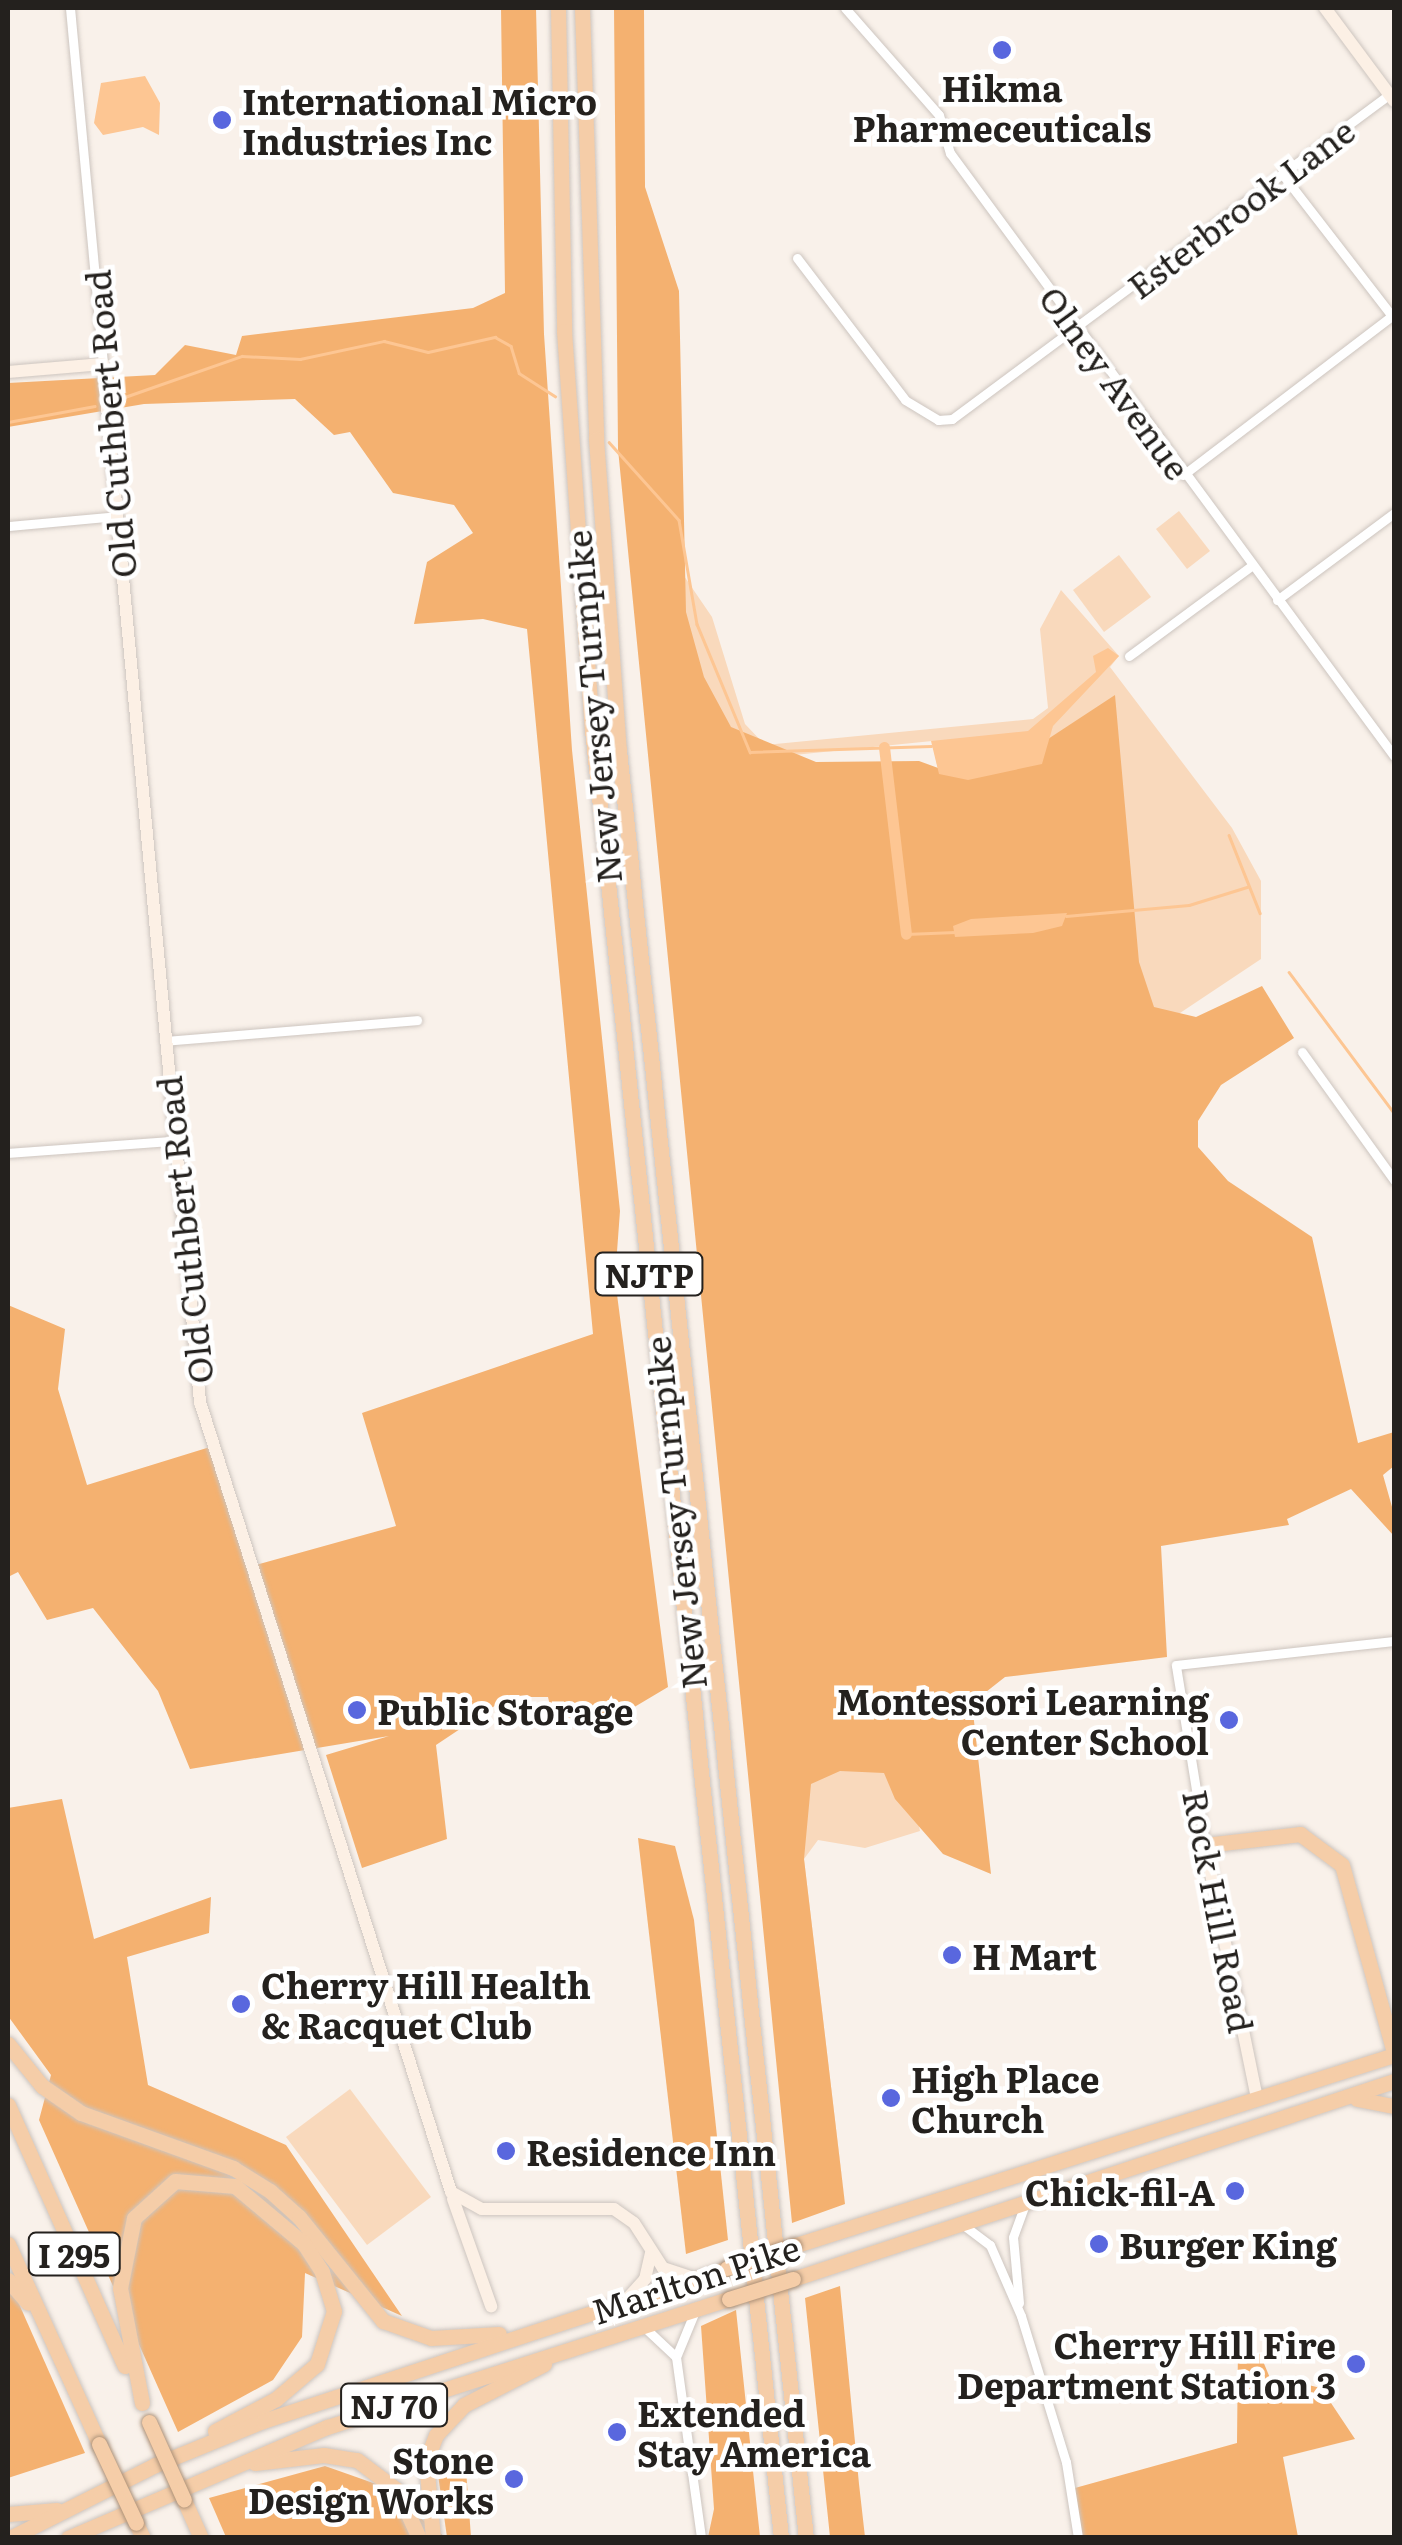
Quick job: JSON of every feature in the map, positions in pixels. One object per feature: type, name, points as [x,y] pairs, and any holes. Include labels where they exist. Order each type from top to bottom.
[{"type":"highway","name":"New Jersey Turnpike","points":[[558,8],[564,330],[592,730],[781,2538]]},
{"type":"highway","name":"New Jersey Turnpike","points":[[582,8],[596,440],[619,750],[806,2538]]},
{"type":"highway","points":[[1205,1844],[1300,1834],[1342,1865],[1394,2053]]},
{"type":"highway","points":[[8,2044],[42,2086],[81,2113],[233,2168],[270,2190],[308,2228],[356,2296],[383,2321],[431,2338],[528,2332]]},
{"type":"highway","name":"Marlton Pike","points":[[10,2538],[192,2448],[619,2302],[1394,2053]]},
{"type":"highway","name":"Marlton Pike","points":[[68,2538],[327,2427],[1394,2081]]},
{"type":"highway","points":[[1338,2100],[1394,2106]]},
{"type":"highway","name":"I 295","points":[[8,2105],[201,2538]]},
{"type":"highway","points":[[142,2403],[120,2288],[134,2218],[175,2182],[235,2186],[304,2244],[329,2290],[332,2334],[317,2364],[299,2382],[192,2448]]},
{"type":"highway","name":"I 295","points":[[8,2244],[140,2530]]},
{"type":"highway","points":[[8,2280],[39,2315]]},
{"type":"highway","points":[[433,2538],[426,2460],[446,2421],[486,2392],[584,2344]]},
{"type":"highway","points":[[231,2466],[310,2456],[357,2460],[397,2490],[418,2538]]},
{"type":"highway","points":[[8,2514],[66,2509]]},
{"type":"highway","points":[[87,2538],[115,2518]]},
{"type":"street","name":"Old Cuthbert Road","points":[[70,8],[173,1141],[206,1432],[450,2192],[492,2306]]},
{"type":"street","name":"Olney Avenue","points":[[845,8],[939,115],[950,153],[1183,475],[1394,756]]},
{"type":"street","points":[[1324,8],[1393,95]]},
{"type":"street","name":"Esterbrook Lane","points":[[797,258],[906,400],[943,420],[980,404],[1393,95]]},
{"type":"street","points":[[1183,475],[1392,316],[1283,175]]},
{"type":"street","points":[[8,372],[103,364]]},
{"type":"street","points":[[1277,600],[1394,514]]},
{"type":"street","points":[[8,526],[118,516]]},
{"type":"street","points":[[1129,656],[1251,566]]},
{"type":"street","points":[[164,1041],[417,1020]]},
{"type":"street","points":[[1302,1052],[1394,1180]]},
{"type":"street","points":[[8,1153],[173,1141]]},
{"type":"street","name":"Rock Hill Road","points":[[1257,2098],[1205,1844],[1176,1665],[1394,1641]]},
{"type":"street","points":[[450,2192],[482,2209],[614,2209],[634,2223],[669,2272],[698,2278]]},
{"type":"street","points":[[1021,2316],[1013,2237],[1026,2202]]},
{"type":"street","points":[[961,2223],[990,2245],[1021,2316],[1066,2462],[1078,2538]]},
{"type":"street","points":[[619,2302],[645,2280],[651,2250]]},
{"type":"street","points":[[696,2309],[676,2357],[701,2538]]},
{"type":"street","points":[[643,2326],[676,2357]]},
{"type":"shaded area","points":[[501,8],[536,8],[544,334],[572,750],[620,1211],[615,1279],[668,1687],[626,1712],[555,1728],[548,1697],[508,1697],[436,1745],[447,1839],[362,1868],[326,1755],[389,1736],[190,1769],[158,1691],[93,1608],[47,1620],[18,1572],[8,1577],[8,1305],[65,1329],[58,1389],[87,1485],[210,1447],[249,1567],[396,1526],[362,1413],[593,1334],[527,629],[483,619],[414,624],[427,562],[473,533],[454,505],[393,493],[350,432],[334,435],[295,399],[144,404],[8,427],[8,383],[155,375],[185,345],[236,355],[242,336],[473,308],[505,293]]},
{"type":"shaded area","points":[[614,8],[644,8],[645,187],[679,291],[686,612],[704,677],[731,727],[816,762],[919,761],[960,776],[1007,766],[1115,695],[1139,962],[1154,1007],[1196,1017],[1262,986],[1294,1038],[1221,1085],[1198,1121],[1198,1147],[1228,1181],[1312,1237],[1358,1443],[1394,1432],[1394,1466],[1383,1475],[1394,1514],[1394,1536],[1351,1489],[1287,1519],[1289,1525],[1161,1546],[1167,1657],[1005,1677],[972,1703],[991,1874],[943,1854],[895,1799],[884,1773],[840,1771],[811,1784],[804,1859],[845,2204],[792,2223],[618,449]]},
{"type":"shaded area","points":[[145,76],[160,103],[159,135],[143,127],[103,135],[94,123],[101,83]]},
{"type":"shaded area","points":[[626,491],[712,617],[745,724],[765,745],[1033,719],[1048,708],[1040,629],[1061,590],[1119,656],[1110,667],[1232,828],[1261,881],[1261,959],[1147,1035],[939,774],[932,741],[705,764],[920,1831],[865,1848],[818,1840],[804,1859],[845,2204]]},
{"type":"shaded area","points":[[1179,511],[1210,551],[1187,569],[1156,529]]},
{"type":"shaded area","points":[[1119,555],[1151,597],[1104,632],[1073,590]]},
{"type":"shaded area","points":[[1108,648],[1119,656],[1053,726],[1042,764],[968,780],[939,774],[931,741],[1028,731],[1096,672],[1093,656]]},
{"type":"shaded area","points":[[1067,913],[1062,926],[1033,933],[955,937],[953,926],[971,919]]},
{"type":"shaded area","points":[[62,1799],[94,1939],[211,1897],[209,1933],[127,1957],[148,2085],[286,2145],[402,2316],[305,2273],[302,2337],[273,2380],[178,2432],[39,2120],[51,2075],[8,2016],[8,1808]]},
{"type":"shaded area","points":[[638,1838],[675,1846],[694,1920],[728,2240],[686,2254]]},
{"type":"shaded area","points":[[350,2089],[431,2197],[367,2245],[286,2137]]},
{"type":"shaded area","points":[[8,2279],[85,2453],[8,2478]]},
{"type":"shaded area","points":[[840,2286],[865,2537],[830,2537],[805,2298]]},
{"type":"shaded area","points":[[736,2310],[760,2537],[708,2537],[714,2509],[701,2326]]},
{"type":"shaded area","points":[[1238,2343],[1260,2354],[1278,2397],[1304,2384],[1321,2388],[1355,2439],[1283,2457],[1298,2537],[1081,2537],[1075,2488],[1237,2443]]},
{"type":"shaded area","points":[[325,2466],[376,2484],[445,2537],[226,2537],[209,2498]]},
{"type":"shaded area","points":[[437,2468],[466,2470],[471,2537],[447,2537]]},
{"type":"waterway","points":[[119,399],[242,356],[300,359],[384,341],[428,352],[495,337],[511,346],[519,373],[555,396]]},
{"type":"waterway","points":[[8,422],[95,406]]},
{"type":"waterway","points":[[609,442],[679,520],[697,624],[750,752],[931,746]]},
{"type":"waterway","points":[[884,747],[906,934]]},
{"type":"waterway","points":[[1229,835],[1260,913]]},
{"type":"waterway","points":[[1066,916],[1189,905],[1247,887]]},
{"type":"waterway","points":[[906,934],[955,932]]},
{"type":"waterway","points":[[1289,972],[1394,1113]]},
{"type":"place","name":"Hikma Pharmeceuticals","points":[[1002,50]]},
{"type":"place","name":"International Micro Industries Inc","points":[[222,120]]},
{"type":"place","name":"Public Storage","points":[[357,1710]]},
{"type":"place","name":"Montessori Learning Center School","points":[[1229,1720]]},
{"type":"place","name":"H Mart","points":[[952,1955]]},
{"type":"place","name":"Cherry Hill Health & Racquet Club","points":[[241,2004]]},
{"type":"place","name":"High Place Church","points":[[891,2098]]},
{"type":"place","name":"Residence Inn","points":[[506,2151]]},
{"type":"place","name":"Chick-fil-A","points":[[1235,2191]]},
{"type":"place","name":"Burger King","points":[[1099,2244]]},
{"type":"place","name":"Cherry Hill Fire Department Station 3","points":[[1356,2364]]},
{"type":"place","name":"Extended Stay America","points":[[617,2432]]},
{"type":"place","name":"Stone Design Works","points":[[514,2479]]}]
